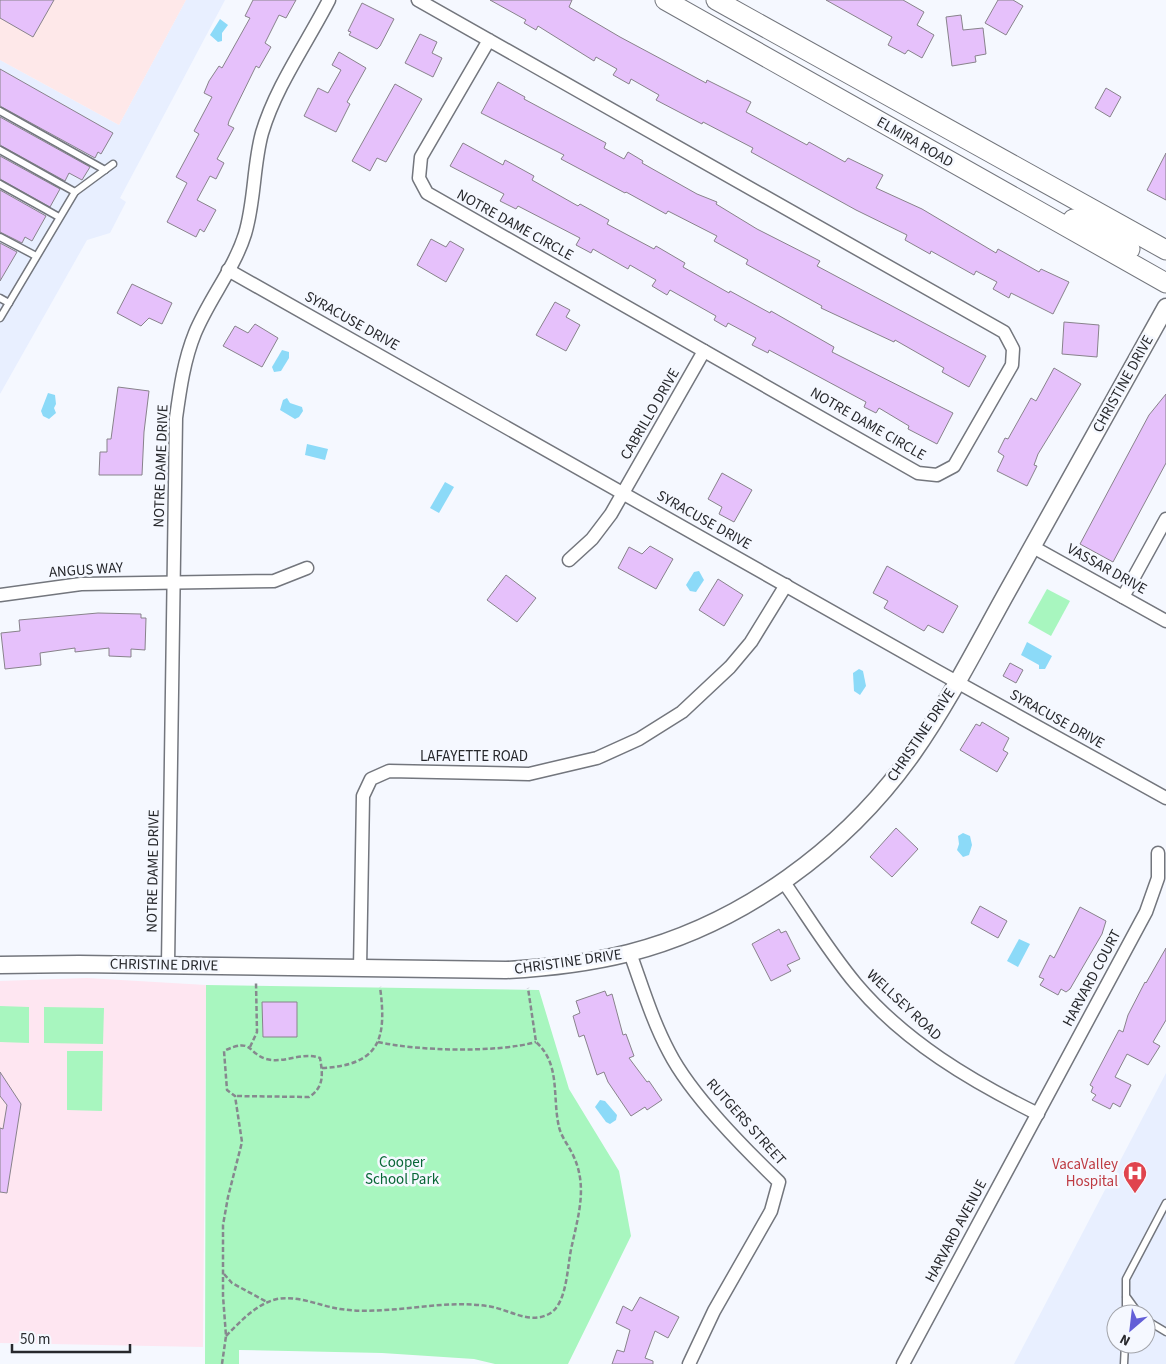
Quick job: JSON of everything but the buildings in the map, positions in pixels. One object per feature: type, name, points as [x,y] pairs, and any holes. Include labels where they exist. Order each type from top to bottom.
[{"type":"main road","name":"ELMIRA ROAD","points":[[665,0],[1166,283]]},
{"type":"main road","name":"ELMIRA ROAD","points":[[716,0],[1166,250]]},
{"type":"main road","points":[[1026,205],[1080,221],[1166,268]]},
{"type":"street","name":"NOTRE DAME DRIVE","points":[[168,965],[176,418],[183,374],[195,332],[244,235],[251,207],[258,153],[269,114],[329,0]]},
{"type":"street","name":"NOTRE DAME CIRCLE","points":[[418,0],[489,40],[996,326],[1008,337],[1013,358],[1009,372],[958,462],[946,472],[931,476],[918,473],[435,199],[424,188],[419,178],[421,157],[489,40]]},
{"type":"street","name":"SYRACUSE DRIVE","points":[[228,270],[1166,798]]},
{"type":"street","name":"CHRISTINE DRIVE","points":[[0,964],[506,970],[541,968],[630,953],[686,933],[731,912],[783,881],[851,826],[884,791],[920,743],[957,682],[1166,307]]},
{"type":"street","name":"CABRILLO DRIVE","points":[[569,560],[592,539],[611,514],[704,350]]},
{"type":"street","points":[[1123,597],[1166,519]]},
{"type":"street","name":"VASSAR DRIVE","points":[[1032,547],[1166,621]]},
{"type":"street","name":"ANGUS WAY","points":[[0,595],[81,584],[274,581],[307,568]]},
{"type":"street","name":"LAFAYETTE ROAD","points":[[360,968],[363,796],[371,779],[389,771],[529,774],[597,758],[639,739],[682,712],[730,667],[751,642],[786,585]]},
{"type":"street","name":"HARVARD COURT","points":[[1038,1114],[1146,912],[1158,878],[1158,853]]},
{"type":"street","name":"WELLSEY ROAD","points":[[783,881],[856,984],[883,1011],[913,1038],[965,1076],[1038,1114]]},
{"type":"street","name":"RUTGERS STREET","points":[[630,953],[655,1024],[670,1054],[690,1084],[753,1157],[779,1182],[771,1211],[714,1311],[689,1364]]},
{"type":"street","name":"HARVARD AVENUE","points":[[903,1364],[1038,1114]]},
{"type":"lane","points":[[0,111],[105,170]]},
{"type":"lane","points":[[0,150],[75,192]]},
{"type":"lane","points":[[0,318],[75,192],[113,164]]},
{"type":"lane","points":[[0,184],[60,217]]},
{"type":"lane","points":[[0,237],[36,256]]},
{"type":"lane","points":[[0,298],[9,303]]},
{"type":"lane","points":[[1126,1304],[1126,1279],[1166,1203]]},
{"type":"lane","points":[[1126,1296],[1132,1304]]},
{"type":"path","points":[[250,1047],[257,1032],[256,966]]},
{"type":"path","points":[[322,1068],[342,1066],[357,1061],[372,1051],[383,1031],[384,1013],[380,986]]},
{"type":"path","points":[[226,1336],[248,1315],[278,1299],[298,1299],[339,1309],[358,1311],[457,1303],[490,1306],[512,1314],[535,1318],[550,1314],[560,1303],[565,1289],[567,1267],[582,1187],[579,1167],[559,1128],[551,1062],[546,1051],[536,1042],[528,988]]},
{"type":"path","points":[[378,1042],[470,1049],[519,1047],[536,1042]]},
{"type":"path","points":[[222,1364],[226,1336],[223,1225],[242,1142],[234,1096],[227,1090],[224,1052],[236,1046],[250,1047],[265,1059],[283,1061],[312,1055],[320,1058],[323,1078],[318,1091],[309,1097],[234,1096]]},
{"type":"path","points":[[224,1273],[232,1283],[269,1303]]},
{"type":"shaded area","points":[[0,0],[186,0],[119,125],[0,60]]},
{"type":"shaded area","points":[[186,0],[225,0],[120,198],[126,202],[110,233],[87,240],[0,394],[0,60],[119,125]]},
{"type":"shaded area","points":[[87,978],[206,985],[203,1347],[0,1343],[0,981]]},
{"type":"shaded area","name":"VacaValley Hospital","points":[[1166,1073],[1166,1364],[1014,1364]]},
{"type":"green space","points":[[1047,589],[1070,601],[1051,636],[1028,623]]},
{"type":"green space","name":"Cooper School Park","points":[[206,985],[539,990],[569,1089],[619,1171],[631,1236],[568,1364],[495,1364],[474,1359],[382,1353],[239,1350],[239,1364],[205,1364]]},
{"type":"green space","points":[[0,1006],[29,1007],[29,1043],[0,1042]]},
{"type":"green space","points":[[44,1007],[104,1008],[103,1044],[44,1043]]},
{"type":"green space","points":[[67,1051],[103,1051],[102,1111],[67,1110]]},
{"type":"water","points":[[220,19],[228,25],[222,33],[222,41],[218,42],[210,35]]},
{"type":"water","points":[[282,350],[289,352],[289,358],[281,371],[274,372],[272,367]]},
{"type":"water","points":[[48,393],[55,395],[56,404],[54,408],[56,413],[49,419],[43,416],[41,411]]},
{"type":"water","points":[[287,398],[290,403],[302,407],[303,411],[295,419],[280,410],[283,400]]},
{"type":"water","points":[[307,444],[328,449],[325,460],[305,455]]},
{"type":"water","points":[[445,482],[454,487],[439,513],[430,508]]},
{"type":"water","points":[[699,571],[704,580],[696,592],[690,591],[686,585],[694,572]]},
{"type":"water","points":[[1027,642],[1052,656],[1045,669],[1039,669],[1039,665],[1021,655]]},
{"type":"water","points":[[859,669],[863,671],[866,686],[860,695],[854,691],[853,673]]},
{"type":"water","points":[[963,833],[970,836],[972,845],[969,855],[963,857],[957,850],[959,844],[958,836]]},
{"type":"water","points":[[1019,939],[1030,944],[1018,967],[1007,961]]},
{"type":"water","points":[[600,1100],[605,1101],[617,1115],[616,1120],[610,1124],[606,1122],[595,1107]]},
{"type":"place","name":"VacaValley Hospital","points":[[1135,1194]]}]
